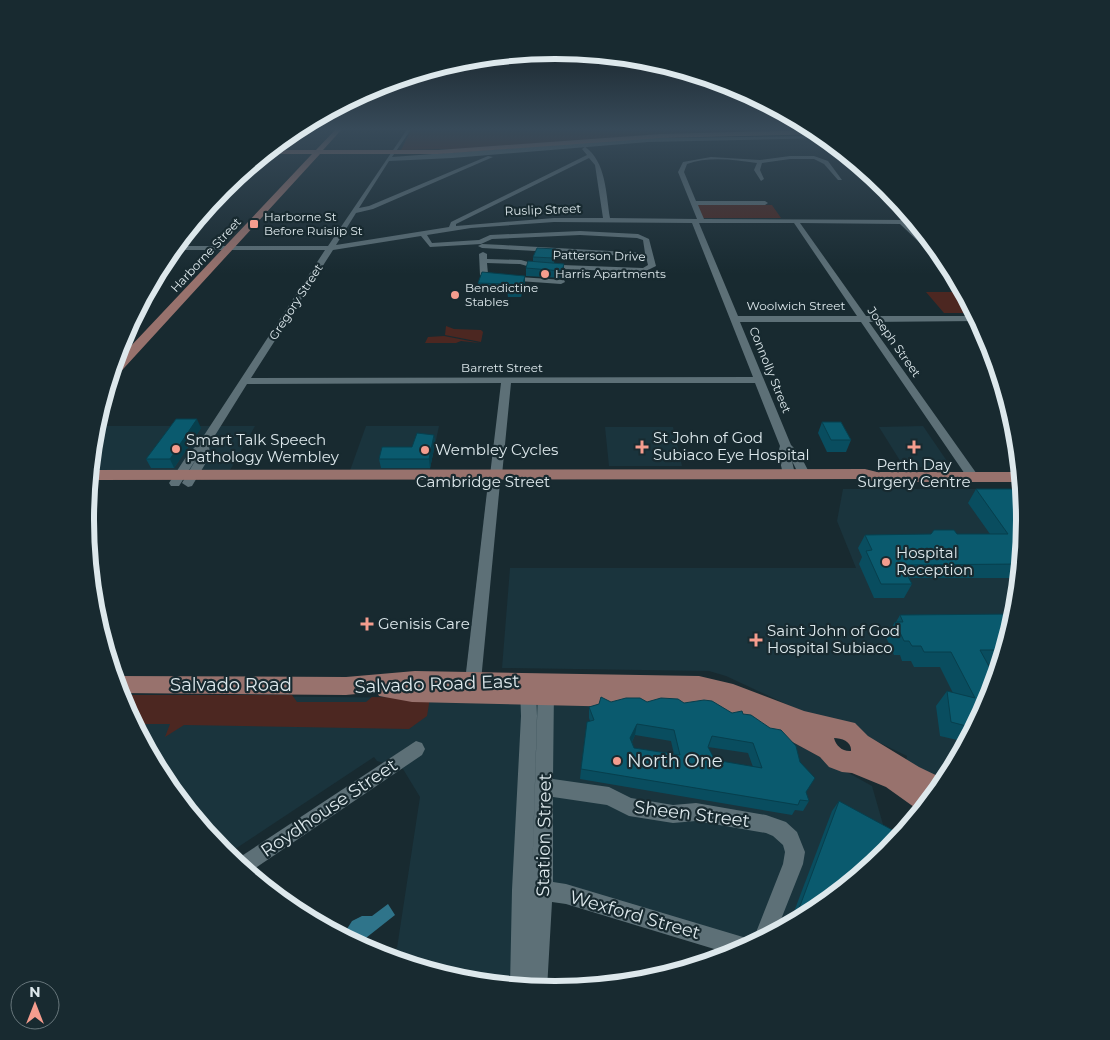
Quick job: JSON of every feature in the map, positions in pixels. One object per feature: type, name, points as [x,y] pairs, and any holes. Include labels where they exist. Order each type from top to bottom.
[{"type":"main road","name":"Harborne Street","points":[[126,352],[293,177]]},
{"type":"main road","name":"Harborne Street","points":[[121,364],[225,248]]},
{"type":"main road","name":"Cambridge Street","points":[[495,479],[797,474],[864,474],[877,477],[1014,477]]},
{"type":"main road","name":"Cambridge Street","points":[[96,475],[183,479],[868,481],[877,477]]},
{"type":"main road","name":"Cambridge Street","points":[[96,483],[183,479]]},
{"type":"main road","name":"Salvado Road East","points":[[346,686],[415,680],[474,681],[537,688],[712,700],[746,709],[784,726],[825,749]]},
{"type":"main road","name":"Salvado Road","points":[[124,684],[346,686]]},
{"type":"main road","name":"Salvado Road East","points":[[346,686],[412,693],[699,684],[733,693],[803,722],[832,728]]},
{"type":"main road","points":[[857,753],[856,736],[848,730],[832,728],[823,736],[825,749],[838,760],[857,753],[932,786]]},
{"type":"main road","points":[[857,753],[922,799]]},
{"type":"street","name":"Gregory Street","points":[[183,479],[204,456],[204,445],[378,177]]},
{"type":"street","points":[[356,211],[372,208],[444,177]]},
{"type":"street","points":[[452,228],[453,222],[547,177]]},
{"type":"street","points":[[600,177],[607,221]]},
{"type":"street","name":"Connolly Street","points":[[682,177],[694,203],[698,222],[735,319],[786,446],[784,454],[797,474]]},
{"type":"street","points":[[694,203],[765,203]]},
{"type":"street","points":[[580,220],[580,233]]},
{"type":"street","name":"Ruslip Street","points":[[183,248],[332,248],[452,228],[508,222],[580,220],[907,222]]},
{"type":"street","name":"Joseph Street","points":[[796,222],[974,477]]},
{"type":"street","points":[[902,222],[923,242]]},
{"type":"street","points":[[422,233],[430,245],[481,244],[605,254],[650,255],[646,239],[638,236],[580,233],[507,235],[488,238],[481,244]]},
{"type":"street","points":[[481,244],[485,261],[484,274],[488,277],[561,282]]},
{"type":"street","name":"Patterson Drive","points":[[485,261],[521,262],[534,266],[648,270],[652,266],[650,255]]},
{"type":"street","name":"Woolwich Street","points":[[735,319],[970,319]]},
{"type":"street","name":"Barrett Street","points":[[245,381],[760,380]]},
{"type":"street","points":[[474,681],[506,381]]},
{"type":"street","name":"Station Street","points":[[537,688],[545,787],[537,980]]},
{"type":"street","name":"Station Street","points":[[521,980],[522,890],[537,688]]},
{"type":"street","name":"Roydhouse Street","points":[[247,863],[416,749]]},
{"type":"street","name":"Sheen Street","points":[[545,787],[609,796],[630,807],[673,814],[696,812],[766,824],[779,829],[790,839],[795,852],[793,864],[767,930]]},
{"type":"street","name":"Wexford Street","points":[[522,890],[542,890],[566,894],[735,945]]},
{"type":"shaded area","points":[[699,204],[772,205],[781,218],[703,218],[697,206]]},
{"type":"shaded area","points":[[926,292],[956,292],[967,313],[944,313]]},
{"type":"shaded area","points":[[446,326],[454,329],[481,330],[483,332],[481,342],[445,335]]},
{"type":"shaded area","points":[[444,336],[480,343],[461,341],[456,343],[425,343],[428,337]]},
{"type":"shaded area","points":[[104,426],[255,426],[225,479],[96,479]]},
{"type":"shaded area","points":[[366,426],[439,426],[428,479],[347,479]]},
{"type":"shaded area","name":"Perth Day Surgery Centre","points":[[923,426],[951,467],[904,467],[879,427]]},
{"type":"shaded area","name":"St John of God Subiaco Eye Hospital","points":[[605,427],[673,427],[682,466],[609,466]]},
{"type":"shaded area","name":"Saint John of God Hospital Subiaco","points":[[843,489],[1015,489],[1015,550],[1012,580],[1001,639],[992,668],[969,724],[938,777],[906,762],[907,756],[878,742],[801,711],[726,676],[709,671],[502,668],[510,568],[856,568],[837,521]]},
{"type":"shaded area","points":[[128,695],[430,698],[737,711],[872,786],[887,839],[859,867],[811,904],[759,934],[739,943],[552,885],[537,980],[495,977],[436,966],[393,952],[397,948],[420,797],[403,769],[377,761],[374,757],[233,850],[208,824],[171,776],[141,724]]},
{"type":"shaded area","points":[[128,695],[292,695],[297,702],[366,702],[372,697],[430,698],[427,716],[409,729],[184,725],[165,737],[170,724],[141,724]]},
{"type":"water","points":[[388,904],[395,915],[364,940],[346,931],[352,921],[362,916],[372,916]]},
{"type":"building","points":[[537,248],[556,249],[554,258],[533,257]]},
{"type":"building","points":[[528,261],[564,264],[562,271],[526,268]]},
{"type":"building","points":[[482,272],[525,276],[521,290],[507,290],[509,284],[478,283]]},
{"type":"building","points":[[176,419],[197,419],[170,459],[146,459]]},
{"type":"building","points":[[822,422],[841,422],[851,440],[831,440]]},
{"type":"building","points":[[417,433],[434,435],[429,459],[379,459],[382,447],[412,447]]},
{"type":"building","points":[[976,489],[1015,489],[1016,520],[1014,564],[902,565],[912,584],[881,584],[866,551],[872,550],[865,535],[931,534],[934,530],[954,530],[957,534],[1008,534]]},
{"type":"building","points":[[1006,614],[998,650],[980,650],[991,670],[968,726],[951,722],[947,691],[975,698],[951,652],[924,652],[921,646],[912,646],[909,641],[904,641],[895,622],[903,622],[900,615]]},
{"type":"building","name":"North One","points":[[601,697],[611,702],[626,698],[640,698],[647,702],[661,698],[678,699],[684,703],[704,700],[712,701],[732,713],[742,711],[743,714],[751,715],[770,728],[781,730],[796,746],[800,762],[815,778],[806,792],[809,801],[800,800],[798,805],[581,769],[587,722],[594,720],[589,707],[599,704]],"holes":[[[637,724],[674,730],[680,755],[634,748],[630,738]],[[712,736],[753,743],[762,768],[715,760],[708,747]]]},
{"type":"building","points":[[839,801],[895,831],[859,867],[836,886],[798,912]]},
{"type":"place","name":"Harborne St Before Ruislip St","points":[[254,224]]},
{"type":"place","name":"Harris Apartments","points":[[545,274]]},
{"type":"place","name":"Benedictine Stables","points":[[455,295]]},
{"type":"place","name":"St John of God Subiaco Eye Hospital","points":[[642,447]]},
{"type":"place","name":"Perth Day Surgery Centre","points":[[914,447]]},
{"type":"place","name":"Smart Talk Speech Pathology Wembley","points":[[176,449]]},
{"type":"place","name":"Wembley Cycles","points":[[425,450]]},
{"type":"place","name":"Hospital Reception","points":[[886,562]]},
{"type":"place","name":"Genisis Care","points":[[367,624]]},
{"type":"place","name":"Saint John of God Hospital Subiaco","points":[[756,640]]},
{"type":"place","name":"North One","points":[[617,761]]}]
